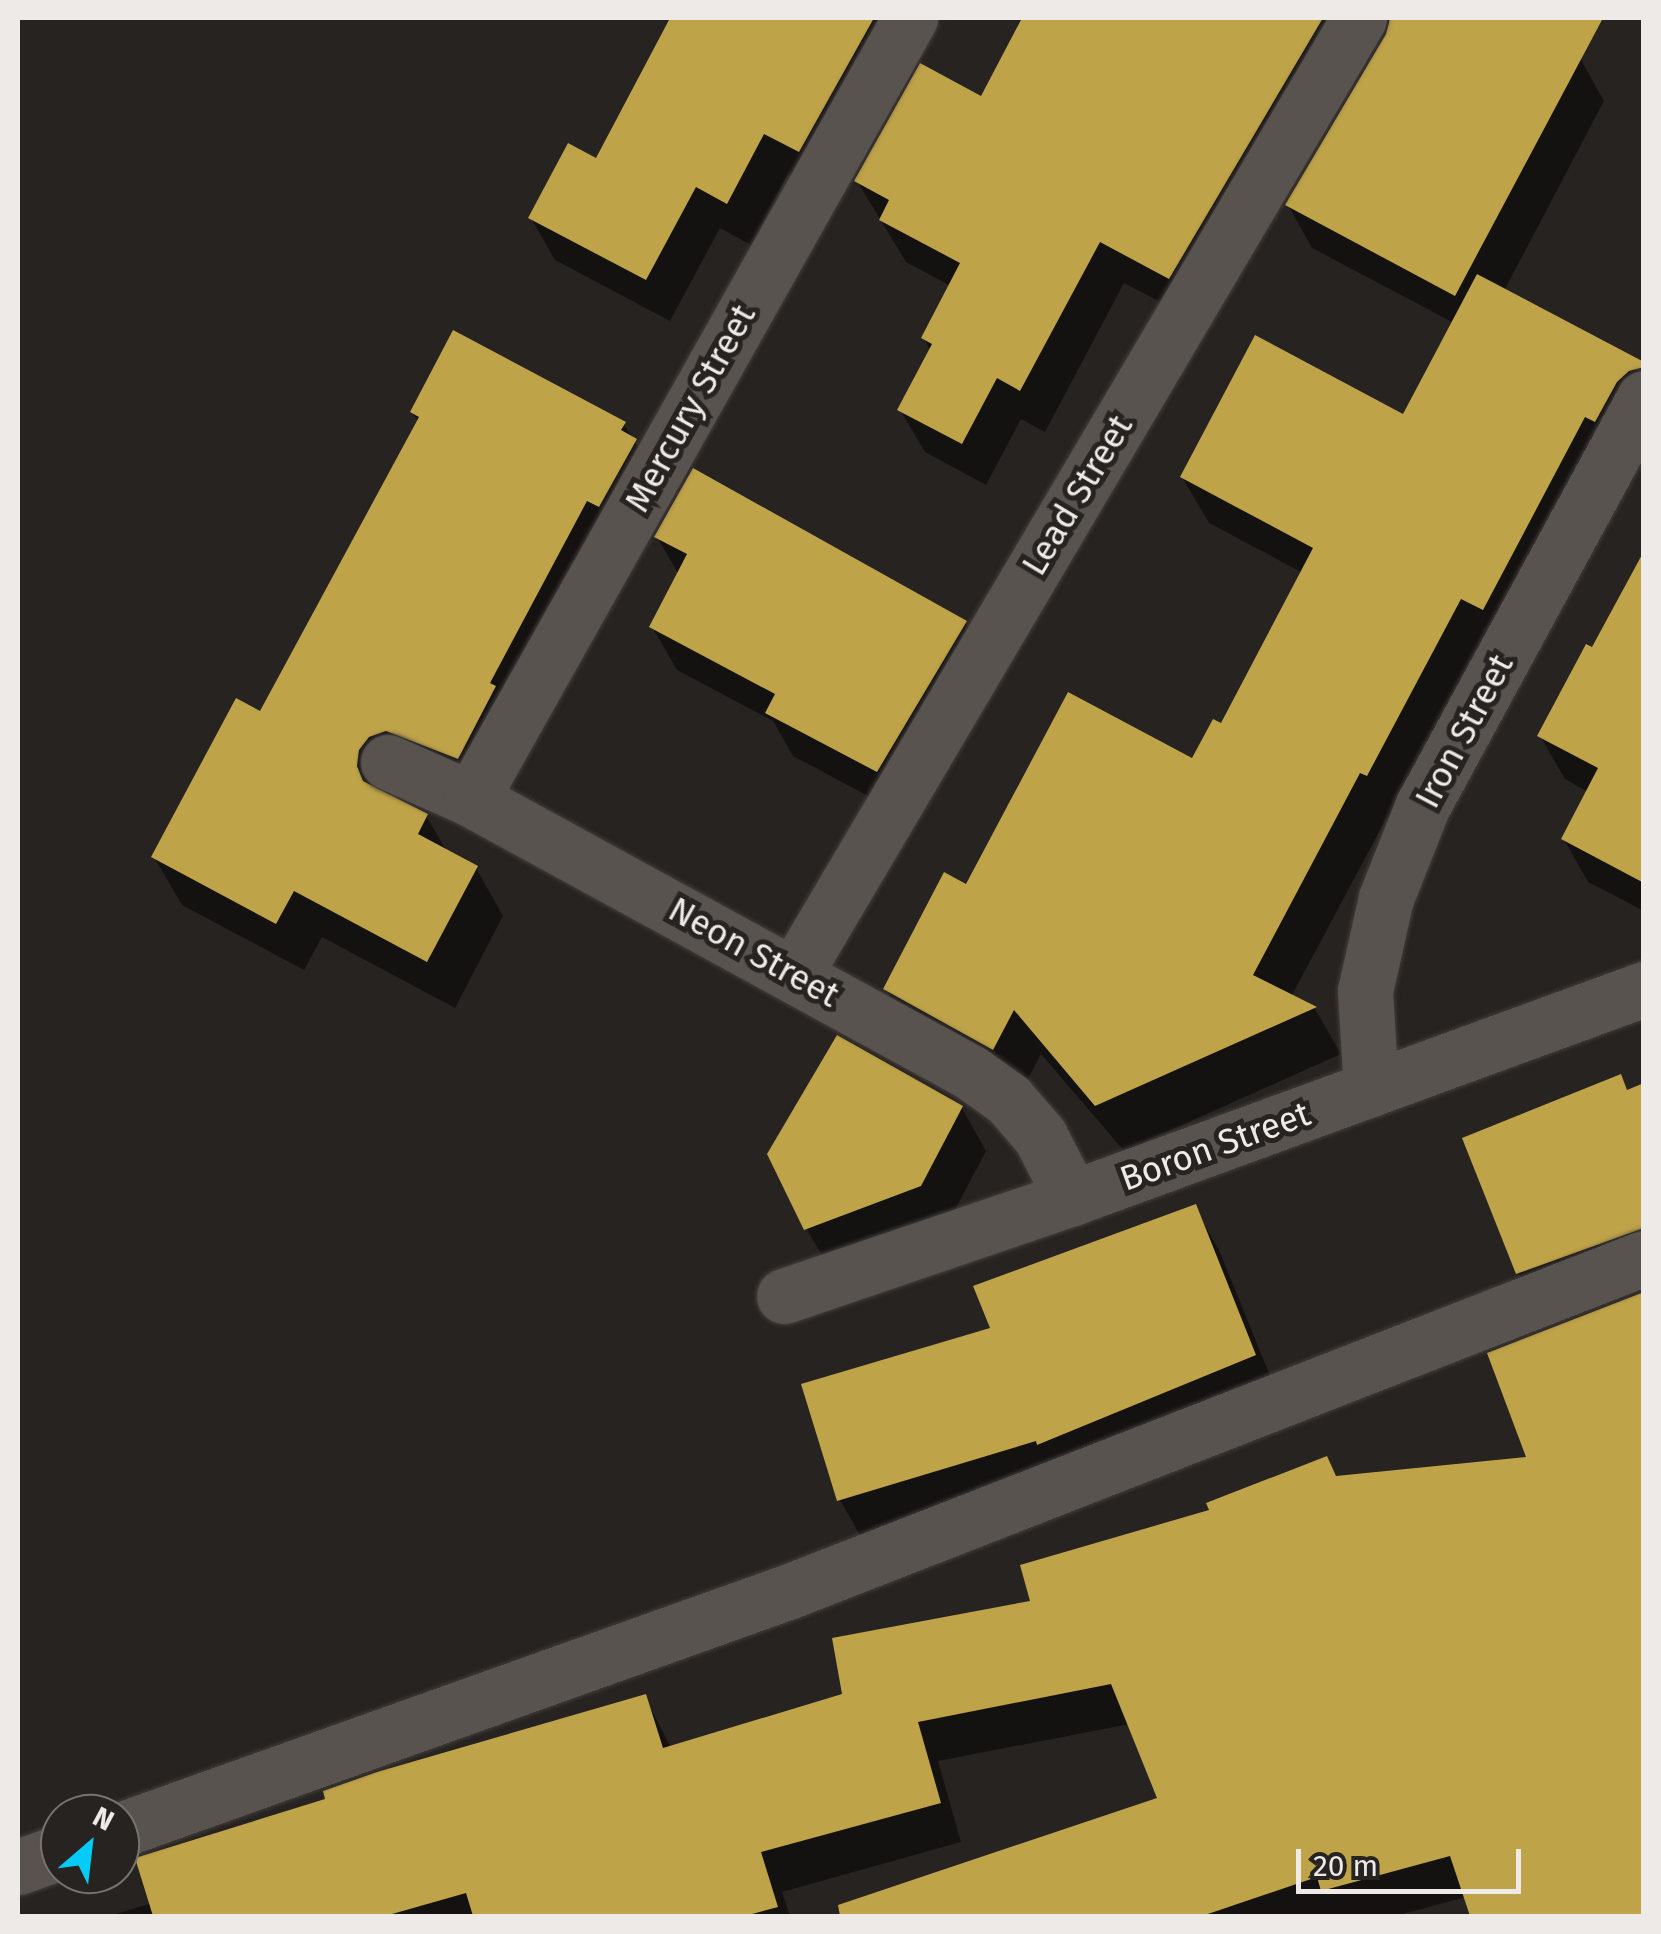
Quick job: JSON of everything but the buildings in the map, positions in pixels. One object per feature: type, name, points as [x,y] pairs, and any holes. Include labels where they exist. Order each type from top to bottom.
[{"type":"street","name":"Mercury Street","points":[[470,799],[910,18]]},
{"type":"street","name":"Lead Street","points":[[795,973],[1359,18]]},
{"type":"street","name":"Iron Street","points":[[1371,1089],[1366,991],[1393,880],[1422,807],[1644,398]]},
{"type":"street","name":"Neon Street","points":[[388,762],[470,799],[795,973],[970,1072],[1008,1099],[1040,1136],[1072,1198]]},
{"type":"street","name":"Boron Street","points":[[784,1296],[1072,1198],[1644,989]]},
{"type":"street","points":[[140,1823],[790,1590],[1644,1258]]}]
